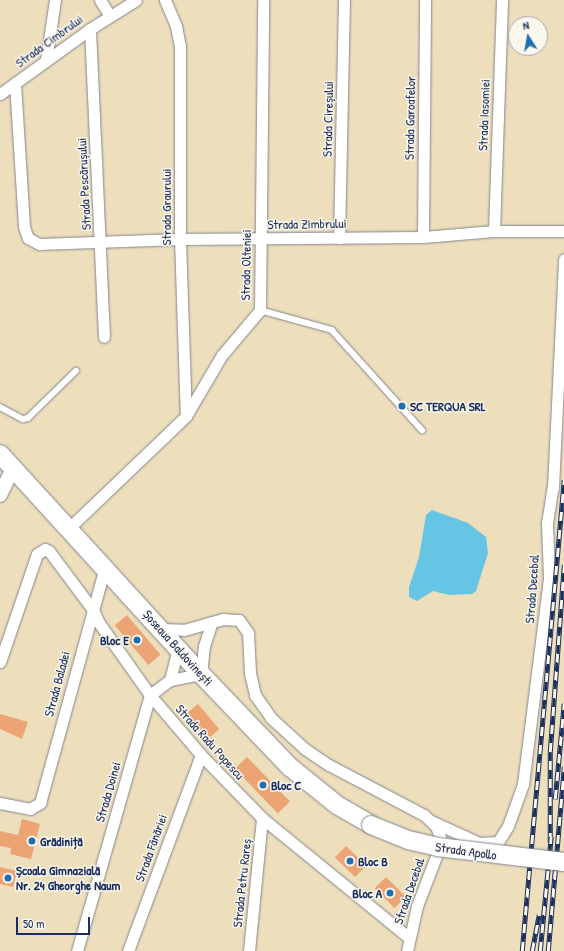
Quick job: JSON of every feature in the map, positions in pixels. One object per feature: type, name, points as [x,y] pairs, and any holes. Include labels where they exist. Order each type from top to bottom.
[{"type":"main road","name":"Șoseaua Baldovinești","points":[[0,454],[105,567],[201,674],[304,780],[337,805],[372,825]]},
{"type":"main road","name":"Strada Apollo","points":[[372,825],[408,840],[447,849],[564,862]]},
{"type":"street","points":[[46,60],[55,0]]},
{"type":"street","points":[[100,0],[110,16]]},
{"type":"street","name":"Strada Cimbrului","points":[[0,94],[90,29],[136,0]]},
{"type":"street","name":"Strada Graurului","points":[[165,0],[176,26],[180,46],[180,239],[186,416]]},
{"type":"street","name":"Strada Olteniei","points":[[69,528],[186,416],[222,355],[260,310],[263,0]]},
{"type":"street","name":"Strada Cireșului","points":[[339,238],[344,0]]},
{"type":"street","name":"Strada Garoafelor","points":[[423,237],[426,0]]},
{"type":"street","name":"Strada Iasomiei","points":[[494,231],[502,0]]},
{"type":"street","name":"Strada Pescărușului","points":[[90,29],[101,242],[104,338]]},
{"type":"street","name":"Strada Zimbrului","points":[[15,83],[24,227],[28,238],[39,244],[180,239],[423,237],[494,231],[564,231]]},
{"type":"street","name":"Strada Decebal","points":[[161,629],[184,630],[230,618],[244,625],[248,633],[250,673],[256,695],[271,718],[282,730],[329,765],[431,821],[479,844],[498,842],[508,826],[523,784],[549,577],[547,523],[553,487],[564,259]]},
{"type":"street","points":[[0,495],[13,468]]},
{"type":"street","name":"Strada Radu Popescu","points":[[0,662],[37,554],[45,548],[49,551],[93,610],[99,623],[150,695],[201,755],[262,818],[408,937]]},
{"type":"street","name":"Strada Baladei","points":[[0,803],[24,809],[35,807],[40,802],[105,567]]},
{"type":"street","points":[[150,695],[170,680],[201,674],[204,646],[212,622]]},
{"type":"street","points":[[170,680],[178,648]]},
{"type":"street","name":"Strada Doinei","points":[[77,951],[150,695]]},
{"type":"street","name":"Strada Fânăriei","points":[[128,951],[201,755]]},
{"type":"street","name":"Strada Petru Rareș","points":[[249,951],[262,818]]},
{"type":"street","name":"Strada Decebal","points":[[407,951],[408,937],[417,906],[440,846],[439,831],[431,821]]},
{"type":"lane","points":[[260,310],[290,317],[332,330],[422,430]]},
{"type":"lane","points":[[0,407],[22,419],[28,418],[76,371]]},
{"type":"water","points":[[432,510],[468,523],[486,537],[488,553],[476,591],[472,594],[449,595],[433,591],[417,601],[409,597],[409,587],[419,557],[426,515]]},
{"type":"building","name":"Bloc E","points":[[127,615],[160,655],[148,665],[115,625]]},
{"type":"building","points":[[198,704],[219,729],[207,740],[186,714]]},
{"type":"building","points":[[0,714],[28,722],[22,739],[0,729]]},
{"type":"building","name":"Bloc C","points":[[247,757],[290,802],[278,813],[235,769]]},
{"type":"building","points":[[22,819],[40,824],[31,859],[10,854],[11,848],[0,846],[0,831],[18,835]]},
{"type":"building","name":"Bloc B","points":[[346,846],[366,865],[355,877],[335,858]]},
{"type":"building","name":"Școala Gimnazială Nr. 24 Gheorghe Naum","points":[[0,867],[17,871],[13,887],[0,884]]},
{"type":"building","name":"Bloc A","points":[[386,877],[406,897],[394,908],[375,888]]},
{"type":"railway","points":[[522,951],[564,480]]},
{"type":"railway","points":[[550,842],[550,752],[564,565]]},
{"type":"railway","points":[[555,799],[564,703]]},
{"type":"railway","points":[[548,951],[564,767]]},
{"type":"railway","points":[[540,951],[551,837]]},
{"type":"railway","points":[[532,951],[539,915]]},
{"type":"place","name":"SC TERQUA SRL","points":[[402,406]]},
{"type":"place","name":"Bloc E","points":[[137,640]]},
{"type":"place","name":"Bloc C","points":[[263,785]]},
{"type":"place","name":"Grădiniță","points":[[32,841]]},
{"type":"place","name":"Bloc B","points":[[350,861]]},
{"type":"place","name":"Școala Gimnazială Nr. 24 Gheorghe Naum","points":[[8,878]]},
{"type":"place","name":"Bloc A","points":[[390,893]]}]
